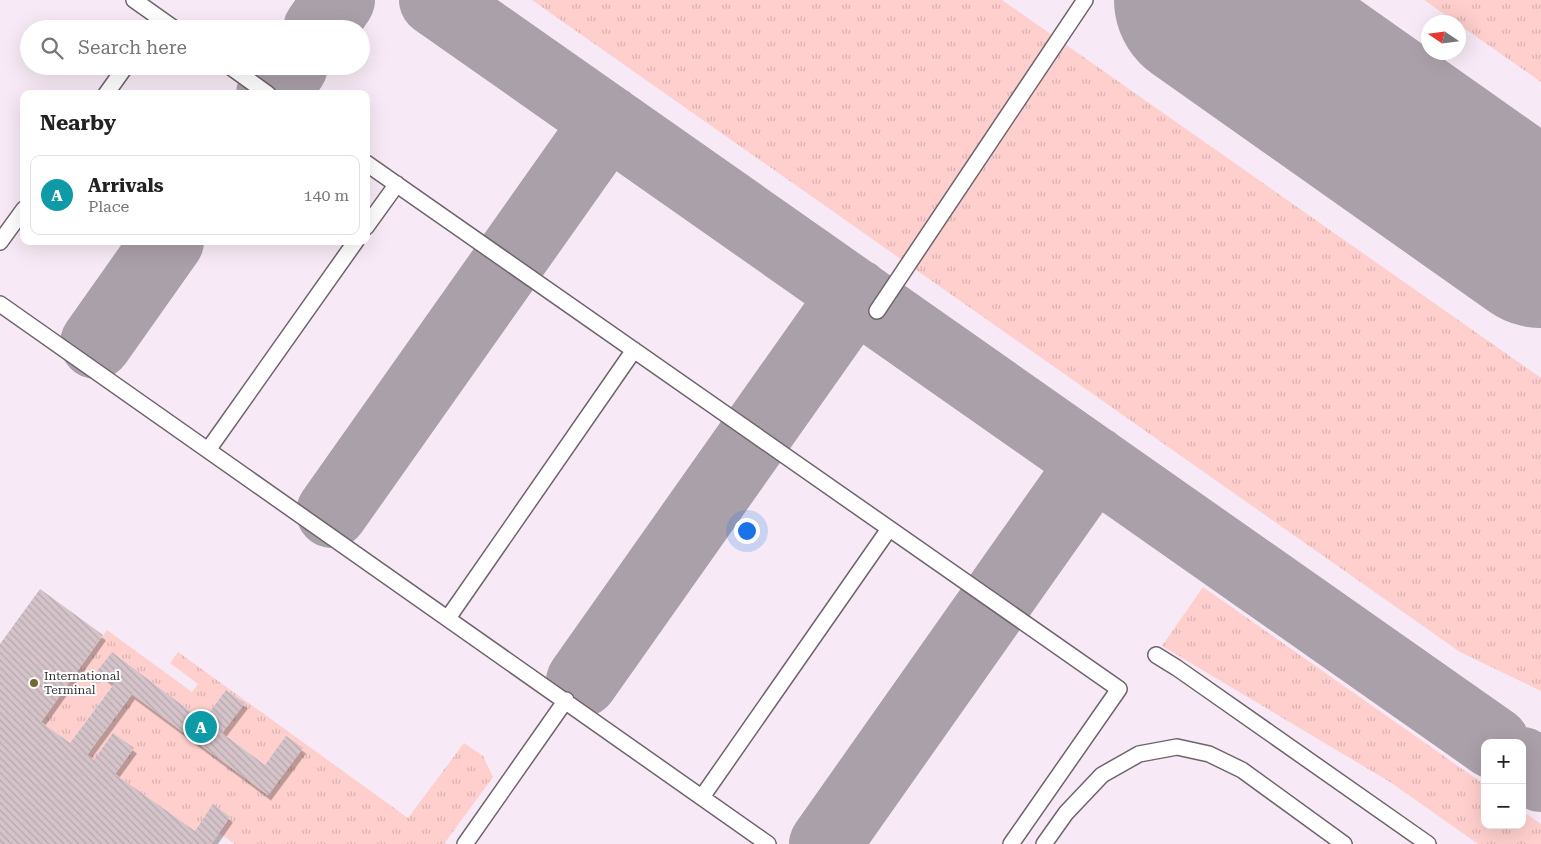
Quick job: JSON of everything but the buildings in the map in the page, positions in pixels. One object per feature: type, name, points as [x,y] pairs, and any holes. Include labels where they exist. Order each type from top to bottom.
[{"type":"lane","points":[[134,0],[153,20]]},
{"type":"lane","points":[[877,310],[1085,0]]},
{"type":"lane","points":[[109,90],[120,75]]},
{"type":"lane","points":[[242,75],[262,90]]},
{"type":"lane","points":[[370,166],[1118,689],[1011,844]]},
{"type":"lane","points":[[370,221],[397,184]]},
{"type":"lane","points":[[0,242],[20,214]]},
{"type":"lane","points":[[208,450],[353,245]]},
{"type":"lane","points":[[0,304],[566,700],[768,844]]},
{"type":"lane","points":[[448,618],[634,350]]},
{"type":"lane","points":[[702,797],[889,529]]},
{"type":"lane","points":[[1156,655],[1428,844]]},
{"type":"lane","points":[[466,844],[566,700]]},
{"type":"lane","points":[[1044,844],[1066,813],[1102,775],[1139,754],[1177,747],[1209,754],[1242,770],[1344,844]]},
{"type":"green space","points":[[532,0],[1002,0],[1541,378],[1541,691],[1460,652]]},
{"type":"green space","points":[[1424,0],[1541,0],[1541,82],[1466,29],[1466,15],[1445,15]]},
{"type":"green space","points":[[1203,587],[1481,782],[1481,829],[1526,829],[1526,814],[1541,824],[1541,844],[1478,844],[1390,782],[1162,646]]},
{"type":"green space","points":[[107,630],[192,692],[198,684],[170,663],[178,652],[408,818],[464,743],[483,756],[493,777],[444,844],[235,844],[219,833],[230,817],[213,805],[195,831],[115,774],[133,748],[94,760],[87,755],[132,694],[268,795],[302,748],[265,765],[222,733],[244,703],[227,690],[203,721],[112,652],[97,671],[114,684],[70,743],[41,722]]},
{"type":"taxiway","points":[[325,20],[339,0]]},
{"type":"taxiway","points":[[435,0],[1488,739]]},
{"type":"taxiway","points":[[275,90],[286,75]]},
{"type":"taxiway","points":[[332,512],[608,121]]},
{"type":"taxiway","points":[[96,343],[165,245]]},
{"type":"taxiway","points":[[582,681],[855,294]]},
{"type":"taxiway","points":[[825,844],[1094,462]]},
{"type":"taxiway","points":[[1526,766],[1541,776]]},
{"type":"runway","points":[[1204,0],[1541,238]]},
{"type":"place","name":"International Terminal","points":[[34,683]]},
{"type":"place","name":"Arrivals","points":[[201,727]]}]
